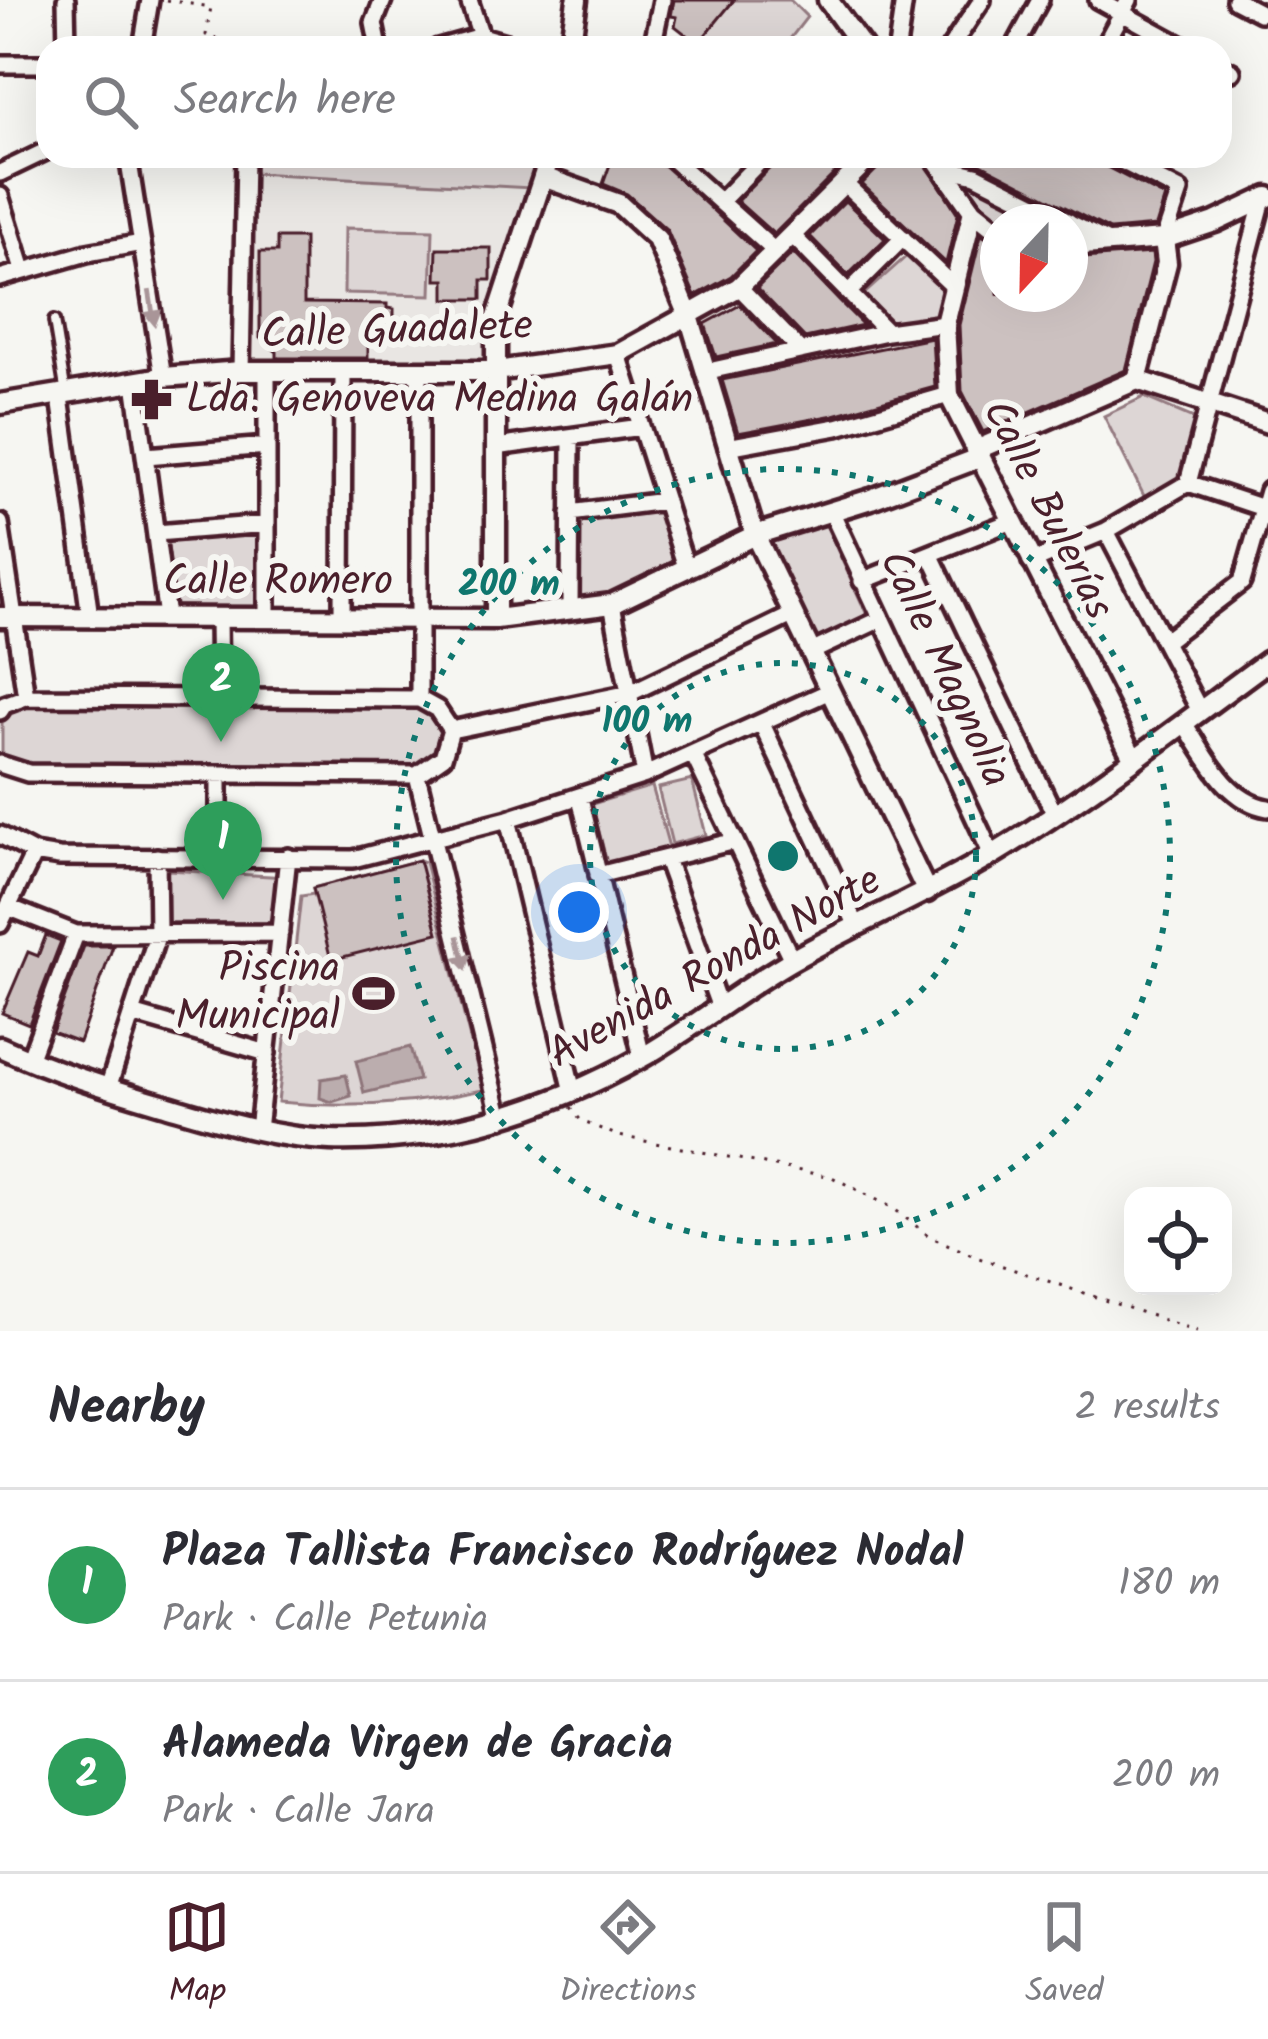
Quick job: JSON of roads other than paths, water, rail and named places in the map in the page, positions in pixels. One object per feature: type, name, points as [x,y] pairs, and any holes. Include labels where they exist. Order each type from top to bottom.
[{"type":"street","points":[[66,0],[67,36]]},
{"type":"street","points":[[144,36],[150,0]]},
{"type":"street","points":[[377,36],[374,23],[383,0]]},
{"type":"street","points":[[469,0],[481,36]]},
{"type":"street","points":[[572,36],[577,0]]},
{"type":"street","points":[[654,36],[662,0]]},
{"type":"street","points":[[828,0],[854,36]]},
{"type":"street","points":[[898,36],[904,0]]},
{"type":"street","points":[[958,36],[982,0]]},
{"type":"street","points":[[1020,36],[1040,0]]},
{"type":"street","points":[[1098,0],[1125,7],[1168,36]]},
{"type":"street","points":[[1235,0],[1260,13]]},
{"type":"street","points":[[1109,36],[1125,7]]},
{"type":"street","points":[[0,64],[36,64]]},
{"type":"street","points":[[0,172],[36,156]]},
{"type":"street","points":[[130,168],[163,377]]},
{"type":"street","points":[[241,371],[245,168]]},
{"type":"street","points":[[496,619],[496,320],[546,168]]},
{"type":"street","points":[[683,168],[776,251]]},
{"type":"street","points":[[722,200],[753,168]]},
{"type":"street","name":"Calle Guadalete","points":[[0,404],[163,377],[241,371],[496,371],[618,353],[739,287],[860,168]]},
{"type":"street","points":[[948,168],[980,217]]},
{"type":"street","points":[[961,168],[1034,204]]},
{"type":"street","points":[[1136,168],[1180,190],[1164,238],[1167,263],[1137,380],[1268,424]]},
{"type":"street","points":[[543,177],[620,204],[657,239],[689,316],[755,535],[927,892]]},
{"type":"street","points":[[845,184],[954,287]]},
{"type":"street","points":[[0,196],[23,270]]},
{"type":"street","points":[[1088,245],[1164,238],[1215,222],[1266,198]]},
{"type":"street","points":[[1031,562],[1106,531],[1188,483],[1266,198]]},
{"type":"street","name":"Calle Bulerías","points":[[973,211],[945,324],[949,395],[1134,760]]},
{"type":"street","points":[[1088,231],[1110,243]]},
{"type":"street","points":[[792,235],[886,332]]},
{"type":"street","points":[[848,292],[902,238]]},
{"type":"street","points":[[0,278],[142,243]]},
{"type":"street","points":[[739,287],[800,351]]},
{"type":"street","points":[[704,372],[886,332],[945,324]]},
{"type":"street","points":[[618,353],[686,567]]},
{"type":"street","points":[[266,371],[267,618]]},
{"type":"street","points":[[342,618],[343,372]]},
{"type":"street","points":[[419,372],[419,699]]},
{"type":"street","name":"Calle Romero","points":[[7,617],[496,619],[612,604],[755,535],[832,513],[977,454],[1137,380]]},
{"type":"street","points":[[135,382],[167,617]]},
{"type":"street","points":[[727,447],[837,427],[949,395]]},
{"type":"street","points":[[63,396],[90,617]]},
{"type":"street","points":[[496,447],[641,428]]},
{"type":"street","points":[[570,609],[571,438]]},
{"type":"street","points":[[146,456],[266,446]]},
{"type":"street","points":[[1188,483],[1263,508]]},
{"type":"street","points":[[1165,641],[1242,582],[1268,491]]},
{"type":"street","points":[[570,513],[664,500]]},
{"type":"street","name":"Calle Magnolia","points":[[832,513],[992,855]]},
{"type":"street","points":[[862,581],[1010,522]]},
{"type":"street","points":[[0,523],[7,617],[26,697]]},
{"type":"street","points":[[156,532],[266,524]]},
{"type":"street","points":[[1106,531],[1165,641],[1216,772],[1237,795],[1268,808]]},
{"type":"street","points":[[931,554],[1055,815]]},
{"type":"street","points":[[612,604],[645,775]]},
{"type":"street","points":[[451,730],[630,693],[792,615]]},
{"type":"street","points":[[218,618],[219,699]]},
{"type":"street","points":[[811,652],[879,620]]},
{"type":"street","name":"Avenida Ronda Norte","points":[[0,1047],[108,1088],[257,1130],[327,1140],[402,1138],[501,1120],[642,1057],[791,960],[992,855],[1134,760],[1268,661]]},
{"type":"street","points":[[0,835],[34,853],[59,857],[352,859],[580,798],[694,755],[830,691]]},
{"type":"street","points":[[0,711],[26,697],[419,699],[437,709],[451,730],[443,758],[418,775],[28,773],[10,771],[0,764]]},
{"type":"street","points":[[762,724],[857,926]]},
{"type":"street","points":[[694,755],[791,960]]},
{"type":"street","points":[[219,774],[219,857]]},
{"type":"street","points":[[418,775],[501,1120]]},
{"type":"street","points":[[580,798],[642,1057]]},
{"type":"street","points":[[508,819],[568,1093]]},
{"type":"street","points":[[598,875],[735,842]]},
{"type":"street","points":[[0,924],[34,853]]},
{"type":"street","points":[[108,1088],[158,934],[157,857]]},
{"type":"street","points":[[257,1130],[288,857]]},
{"type":"street","points":[[666,859],[720,1008]]},
{"type":"street","points":[[8,907],[76,934],[280,933]]},
{"type":"street","points":[[29,1060],[76,934]]},
{"type":"street","points":[[132,1013],[267,1053]]},
{"type":"lane","points":[[54,321],[63,396]]},
{"type":"place","name":"Lda. Genoveva Medina Galán","points":[[152,400]]},
{"type":"place","name":"Alameda Virgen de Gracia","points":[[221,742]]},
{"type":"place","name":"Plaza Tallista Francisco Rodríguez Nodal","points":[[223,900]]},
{"type":"place","name":"Piscina Municipal","points":[[374,993]]}]
